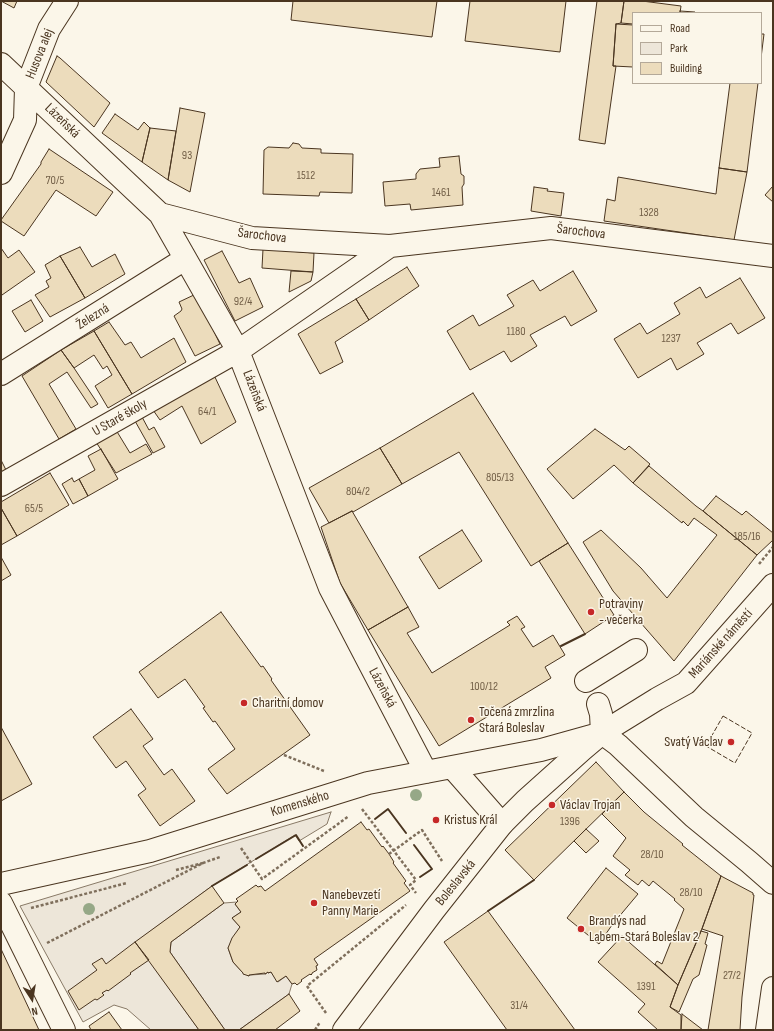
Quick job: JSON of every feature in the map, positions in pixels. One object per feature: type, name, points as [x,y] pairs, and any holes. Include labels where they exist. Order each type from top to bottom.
[{"type":"street","name":"Husova alej","points":[[1,173],[25,120],[26,88],[49,28],[67,1]]},
{"type":"street","name":"Lázeňská","points":[[1,64],[160,214],[238,351],[330,588],[426,772]]},
{"type":"street","name":"Šarochova","points":[[160,214],[252,238],[390,246],[551,228],[773,256]]},
{"type":"street","name":"Šarochova","points":[[238,351],[390,246]]},
{"type":"street","name":"Železná","points":[[1,374],[185,259]]},
{"type":"street","name":"U Staré školy","points":[[1,485],[238,351]]},
{"type":"street","name":"Mariánské náměstí","points":[[582,749],[602,733],[686,683],[773,585]]},
{"type":"street","points":[[586,681],[636,650]]},
{"type":"street","points":[[598,704],[601,714],[602,733],[618,745],[694,817],[773,883]]},
{"type":"street","name":"Komenského","points":[[1,884],[150,851],[368,783],[541,750],[602,733]]},
{"type":"street","name":"Boleslavská","points":[[344,1030],[429,917],[502,824],[582,749]]},
{"type":"street","points":[[452,767],[502,824]]},
{"type":"street","points":[[1,903],[64,1030]]},
{"type":"street","points":[[767,1030],[773,988]]},
{"type":"path","points":[[284,755],[326,772]]},
{"type":"path","points":[[360,807],[416,880],[410,885],[417,895]]},
{"type":"path","points":[[248,846],[241,848],[262,879],[354,812]]},
{"type":"path","points":[[389,854],[422,830]]},
{"type":"path","points":[[173,871],[222,856]]},
{"type":"path","points":[[47,943],[203,863]]},
{"type":"path","points":[[30,908],[128,883]]},
{"type":"path","points":[[326,1013],[307,986],[411,900]]},
{"type":"green space","points":[[331,812],[327,824],[299,841],[295,835],[212,886],[136,942],[199,1030],[151,1030],[127,1009],[114,1005],[83,1022],[20,906]]},
{"type":"green space","points":[[237,902],[235,904],[241,912],[232,918],[240,927],[228,948],[233,962],[242,972],[249,976],[271,972],[278,982],[286,976],[292,984],[289,994],[239,1030],[225,1030],[170,952],[171,942],[224,903]]},
{"type":"building","points":[[1,1],[17,1],[14,8]]},
{"type":"building","points":[[293,1],[437,1],[432,37],[291,20]]},
{"type":"building","points":[[470,1],[566,1],[560,52],[465,41]]},
{"type":"building","points":[[597,1],[624,1],[621,23],[616,24],[613,66],[616,66],[605,144],[579,140]]},
{"type":"building","points":[[624,1],[642,1],[681,6],[680,12],[632,12],[632,24],[621,23]]},
{"type":"building","points":[[616,24],[632,25],[632,67],[613,66]]},
{"type":"building","points":[[762,34],[764,34],[762,50]]},
{"type":"building","points":[[57,56],[110,103],[94,127],[46,82]]},
{"type":"building","points":[[730,84],[758,84],[747,172],[719,168]]},
{"type":"building","points":[[180,108],[205,113],[190,192],[168,180]]},
{"type":"building","points":[[115,114],[138,130],[144,122],[150,128],[142,162],[102,133]]},
{"type":"building","points":[[150,128],[176,131],[168,180],[142,162]]},
{"type":"building","points":[[293,143],[299,144],[302,148],[321,149],[321,153],[353,154],[352,193],[320,192],[319,196],[263,194],[264,150],[268,147],[289,148]]},
{"type":"building","points":[[49,149],[113,192],[96,216],[56,190],[24,236],[1,220],[41,164]]},
{"type":"building","points":[[459,156],[461,174],[464,176],[464,184],[462,187],[463,205],[411,210],[410,204],[385,206],[383,182],[416,179],[416,174],[420,169],[440,167],[439,158]]},
{"type":"building","points":[[719,168],[747,172],[734,240],[604,221],[607,199],[615,201],[618,177],[716,194]]},
{"type":"building","points":[[773,186],[773,202],[765,195]]},
{"type":"building","points":[[534,187],[548,189],[547,191],[564,193],[561,216],[531,211]]},
{"type":"building","points":[[80,247],[92,267],[115,254],[125,274],[85,298],[60,256]]},
{"type":"building","points":[[1,248],[8,258],[19,250],[35,272],[2,295],[1,293]]},
{"type":"building","points":[[263,249],[314,253],[313,272],[262,268]]},
{"type":"building","points":[[222,251],[239,283],[250,278],[263,307],[235,321],[204,260]]},
{"type":"building","points":[[60,256],[85,298],[50,317],[35,295],[49,287],[46,281],[51,278],[45,265]]},
{"type":"building","points":[[407,267],[419,286],[369,320],[356,299]]},
{"type":"building","points":[[291,271],[313,272],[311,281],[289,292]]},
{"type":"building","points":[[573,271],[597,311],[571,326],[565,316],[530,335],[537,346],[511,362],[504,351],[470,370],[447,331],[473,315],[479,326],[514,306],[507,295],[533,280],[540,291]]},
{"type":"building","points":[[740,278],[765,318],[738,334],[731,323],[697,343],[704,354],[677,370],[671,358],[638,378],[614,339],[640,323],[647,334],[680,314],[674,303],[700,287],[706,298]]},
{"type":"building","points":[[196,294],[220,344],[195,356],[174,316],[182,309],[179,302]]},
{"type":"building","points":[[356,299],[369,320],[335,342],[343,362],[320,374],[298,334]]},
{"type":"building","points":[[31,300],[43,321],[25,332],[12,311]]},
{"type":"building","points":[[109,322],[125,345],[131,342],[141,358],[174,338],[186,362],[132,394],[94,331]]},
{"type":"building","points":[[94,331],[132,394],[108,408],[95,386],[112,375],[107,366],[103,369],[94,355],[74,368],[61,350]]},
{"type":"building","points":[[61,350],[98,404],[91,408],[67,372],[49,384],[76,429],[59,439],[22,376]]},
{"type":"building","points":[[214,375],[236,422],[201,444],[182,406],[160,420],[153,410]]},
{"type":"building","points":[[473,393],[568,543],[531,566],[459,452],[402,484],[380,448]]},
{"type":"building","points":[[142,417],[149,430],[154,427],[165,447],[153,453],[135,421]]},
{"type":"building","points":[[595,429],[625,450],[629,446],[650,464],[633,483],[614,465],[573,499],[547,469]]},
{"type":"building","points":[[116,430],[130,453],[146,444],[152,454],[116,473],[96,442]]},
{"type":"building","points":[[380,448],[402,484],[353,512],[352,511],[329,523],[309,488]]},
{"type":"building","points":[[101,449],[118,479],[88,496],[79,479],[95,470],[88,456]]},
{"type":"building","points":[[1,460],[6,470],[1,472]]},
{"type":"building","points":[[649,466],[757,555],[674,661],[613,591],[583,542],[601,530],[641,568],[667,598],[717,535],[694,518],[688,526],[683,521],[682,523],[633,483]]},
{"type":"building","points":[[50,473],[69,505],[17,536],[1,508],[1,502]]},
{"type":"building","points":[[72,478],[74,482],[79,479],[88,496],[73,504],[62,484]]},
{"type":"building","points":[[716,496],[742,515],[746,511],[773,533],[773,540],[757,555],[703,511]]},
{"type":"building","points":[[1,508],[17,536],[1,545]]},
{"type":"building","points":[[352,511],[408,607],[368,630],[340,583],[321,527]]},
{"type":"building","points":[[462,530],[482,561],[439,589],[419,557]]},
{"type":"building","points":[[568,543],[614,615],[585,634],[539,561]]},
{"type":"building","points":[[1,557],[11,575],[1,581]]},
{"type":"building","points":[[408,607],[419,627],[407,633],[432,673],[510,625],[507,622],[517,616],[525,627],[521,629],[533,647],[553,635],[565,655],[545,667],[551,678],[439,746],[368,630]]},
{"type":"building","name":"Charitní domov","points":[[221,612],[261,667],[263,666],[272,679],[271,680],[310,735],[227,794],[208,769],[235,749],[215,721],[213,722],[203,708],[205,707],[185,679],[158,698],[139,672]]},
{"type":"building","points":[[131,709],[153,739],[143,746],[164,775],[172,769],[195,801],[160,826],[138,795],[146,789],[126,761],[116,768],[93,737]]},
{"type":"building","points":[[1,727],[32,784],[1,801]]},
{"type":"building","points":[[596,762],[624,792],[534,880],[505,850]]},
{"type":"building","points":[[624,792],[644,812],[683,844],[682,845],[721,876],[700,934],[678,985],[655,964],[657,961],[662,964],[684,909],[674,900],[675,899],[653,881],[649,886],[642,880],[638,885],[625,875],[630,870],[613,856],[626,838],[602,814]]},
{"type":"building","name":"Nanebevzetí Panny Marie","points":[[361,822],[367,830],[369,829],[389,854],[394,862],[393,863],[406,881],[404,883],[410,891],[314,959],[318,965],[316,966],[317,970],[301,980],[302,981],[297,985],[295,983],[292,984],[286,976],[277,982],[271,972],[249,976],[243,974],[233,962],[228,948],[232,938],[240,927],[232,918],[241,912],[235,904],[238,901],[236,899],[256,885],[258,887],[261,886],[265,891]]},
{"type":"building","points":[[586,829],[599,841],[586,853],[574,841]]},
{"type":"building","points":[[606,868],[638,894],[612,925],[599,944],[567,918]]},
{"type":"building","points":[[721,876],[753,893],[754,895],[742,997],[740,1030],[708,1030],[723,936],[702,929]]},
{"type":"building","points":[[212,886],[224,903],[171,942],[170,952],[225,1030],[199,1030],[135,942]]},
{"type":"building","points":[[488,911],[575,1030],[507,1030],[444,942]]},
{"type":"building","points":[[701,931],[708,933],[705,944],[707,945],[699,975],[693,979],[679,1012],[670,1007]]},
{"type":"building","points":[[622,936],[678,985],[670,1007],[681,1015],[681,1030],[658,1030],[638,1012],[645,1004],[598,962]]},
{"type":"building","points":[[135,942],[149,960],[108,991],[107,990],[102,993],[104,995],[97,1000],[95,999],[79,1010],[68,991],[97,970],[92,964],[102,958],[106,964]]},
{"type":"building","points":[[1,949],[39,1030],[1,1030]]},
{"type":"building","points":[[289,994],[300,1011],[275,1030],[239,1030]]},
{"type":"building","points":[[109,1012],[122,1030],[91,1030],[89,1026]]},
{"type":"building","points":[[682,1014],[703,1030],[681,1030]]},
{"type":"fence","points":[[723,716],[752,733],[735,763],[706,746],[723,716]]},
{"type":"wall","points":[[561,646],[585,634]]},
{"type":"wall","points":[[375,819],[388,809],[406,833]]},
{"type":"wall","points":[[256,859],[296,835],[303,846]]},
{"type":"wall","points":[[414,845],[432,869],[420,877]]},
{"type":"wall","points":[[212,886],[247,865]]},
{"type":"wall","points":[[488,911],[534,880]]},
{"type":"place","name":"Potraviny - večerka","points":[[591,612]]},
{"type":"place","name":"Charitní domov","points":[[244,703]]},
{"type":"place","name":"Točená zmrzlina Stará Boleslav","points":[[471,720]]},
{"type":"place","name":"Svatý Václav","points":[[731,742]]},
{"type":"place","name":"Václav Trojan","points":[[552,805]]},
{"type":"place","name":"Kristus Král","points":[[436,820]]},
{"type":"place","name":"Nanebevzetí Panny Marie","points":[[314,903]]},
{"type":"place","name":"Brandýs nad Labem-Stará Boleslav 2","points":[[581,929]]}]
